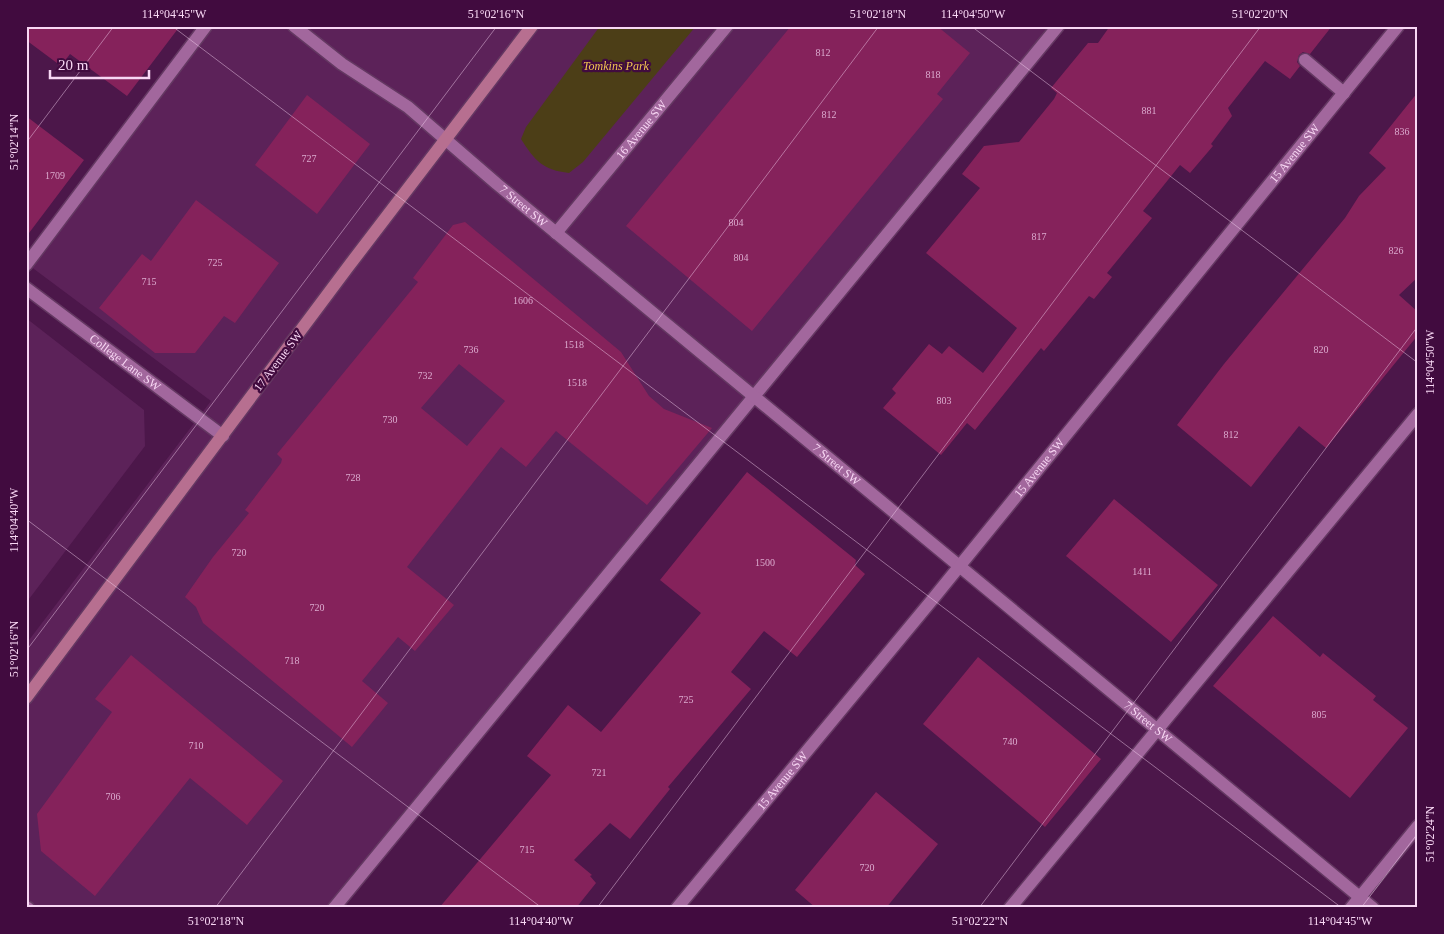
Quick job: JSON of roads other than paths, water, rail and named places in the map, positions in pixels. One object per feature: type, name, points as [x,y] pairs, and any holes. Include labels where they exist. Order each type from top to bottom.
[{"type":"main road","name":"17 Avenue SW","points":[[26,698],[532,26]]},
{"type":"street","points":[[26,265],[206,26]]},
{"type":"street","name":"7 Street SW","points":[[294,26],[342,64],[402,103],[753,397],[1373,908]]},
{"type":"street","name":"16 Avenue SW","points":[[556,233],[727,26]]},
{"type":"street","points":[[334,908],[1058,26]]},
{"type":"street","name":"15 Avenue SW","points":[[676,908],[959,566],[1398,26]]},
{"type":"street","points":[[1305,60],[1344,93]]},
{"type":"street","name":"College Lane SW","points":[[26,288],[223,436]]},
{"type":"street","points":[[1010,908],[1418,414]]},
{"type":"street","points":[[1350,908],[1418,826]]},
{"type":"park label","name":"Tomkins Park","points":[[616,66]]}]
